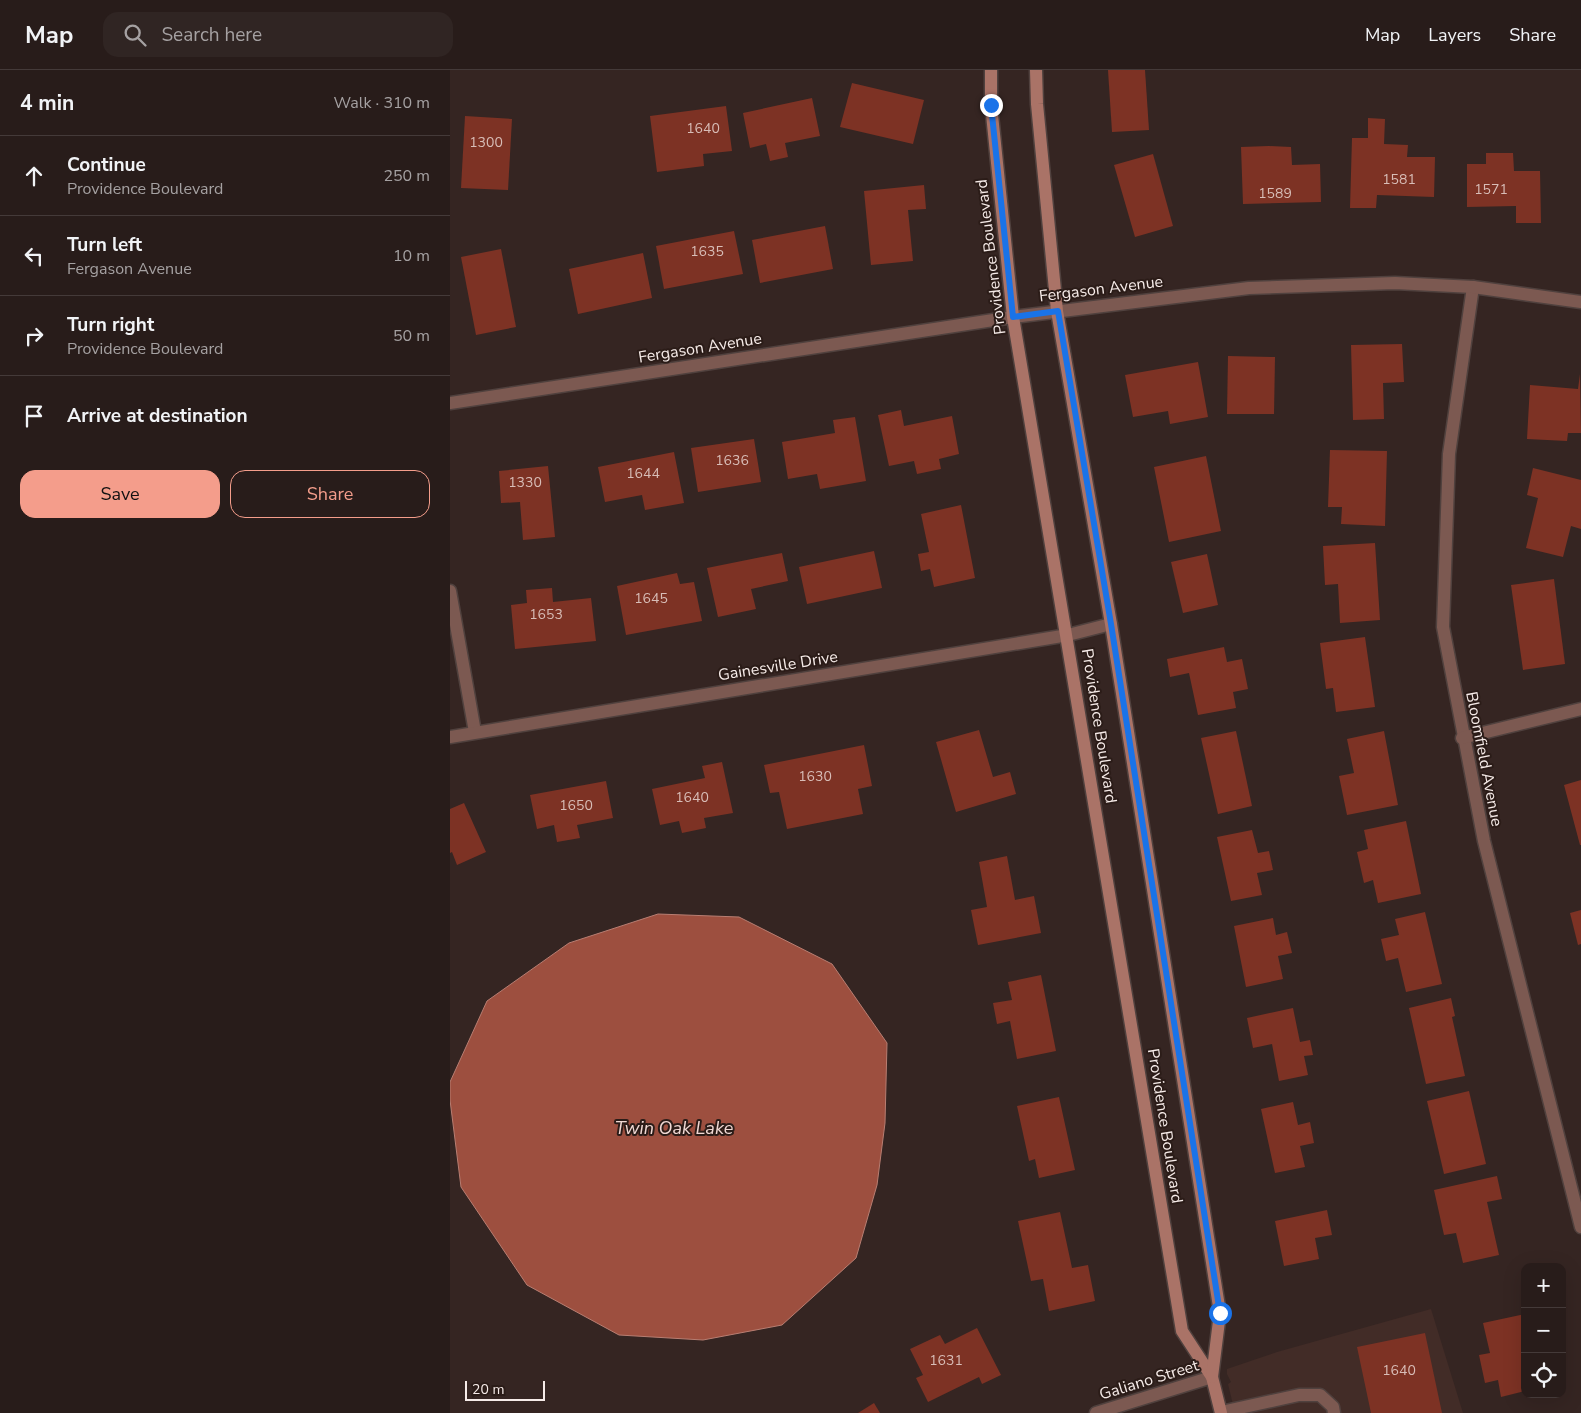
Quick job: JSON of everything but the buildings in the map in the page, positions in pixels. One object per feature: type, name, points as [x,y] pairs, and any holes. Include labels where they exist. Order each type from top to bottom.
[{"type":"main road","name":"Providence Boulevard","points":[[991,70],[991,105],[1013,317],[1068,635],[1182,1331],[1212,1377],[1221,1412]]},
{"type":"main road","name":"Providence Boulevard","points":[[1036,70],[1037,104],[1058,311],[1111,624],[1220,1313],[1212,1377]]},
{"type":"street","name":"Fergason Avenue","points":[[450,403],[1013,317],[1249,288],[1395,283],[1473,287],[1581,302]]},
{"type":"street","name":"Bloomfield Avenue","points":[[1473,287],[1449,454],[1443,627],[1462,738],[1484,841],[1581,1227]]},
{"type":"street","points":[[450,591],[475,732]]},
{"type":"street","name":"Gainesville Drive","points":[[450,737],[1068,635],[1111,624]]},
{"type":"street","points":[[1462,738],[1581,708]]},
{"type":"street","name":"Galiano Street","points":[[1096,1413],[1212,1377]]},
{"type":"street","points":[[1221,1412],[1299,1396],[1320,1395],[1333,1407],[1334,1413]]},
{"type":"shaded area","points":[[1431,1309],[1463,1413],[1235,1413],[1228,1384],[1231,1382],[1227,1369],[1277,1352]]},
{"type":"water","name":"Twin Oak Lake","points":[[658,914],[739,917],[832,964],[887,1043],[885,1123],[877,1185],[856,1258],[782,1325],[703,1340],[619,1335],[527,1285],[461,1187],[450,1100],[450,1082],[487,1001],[569,943]]},
{"type":"route","points":[[991,105],[1013,317],[1058,311],[1111,624],[1220,1313]]}]
